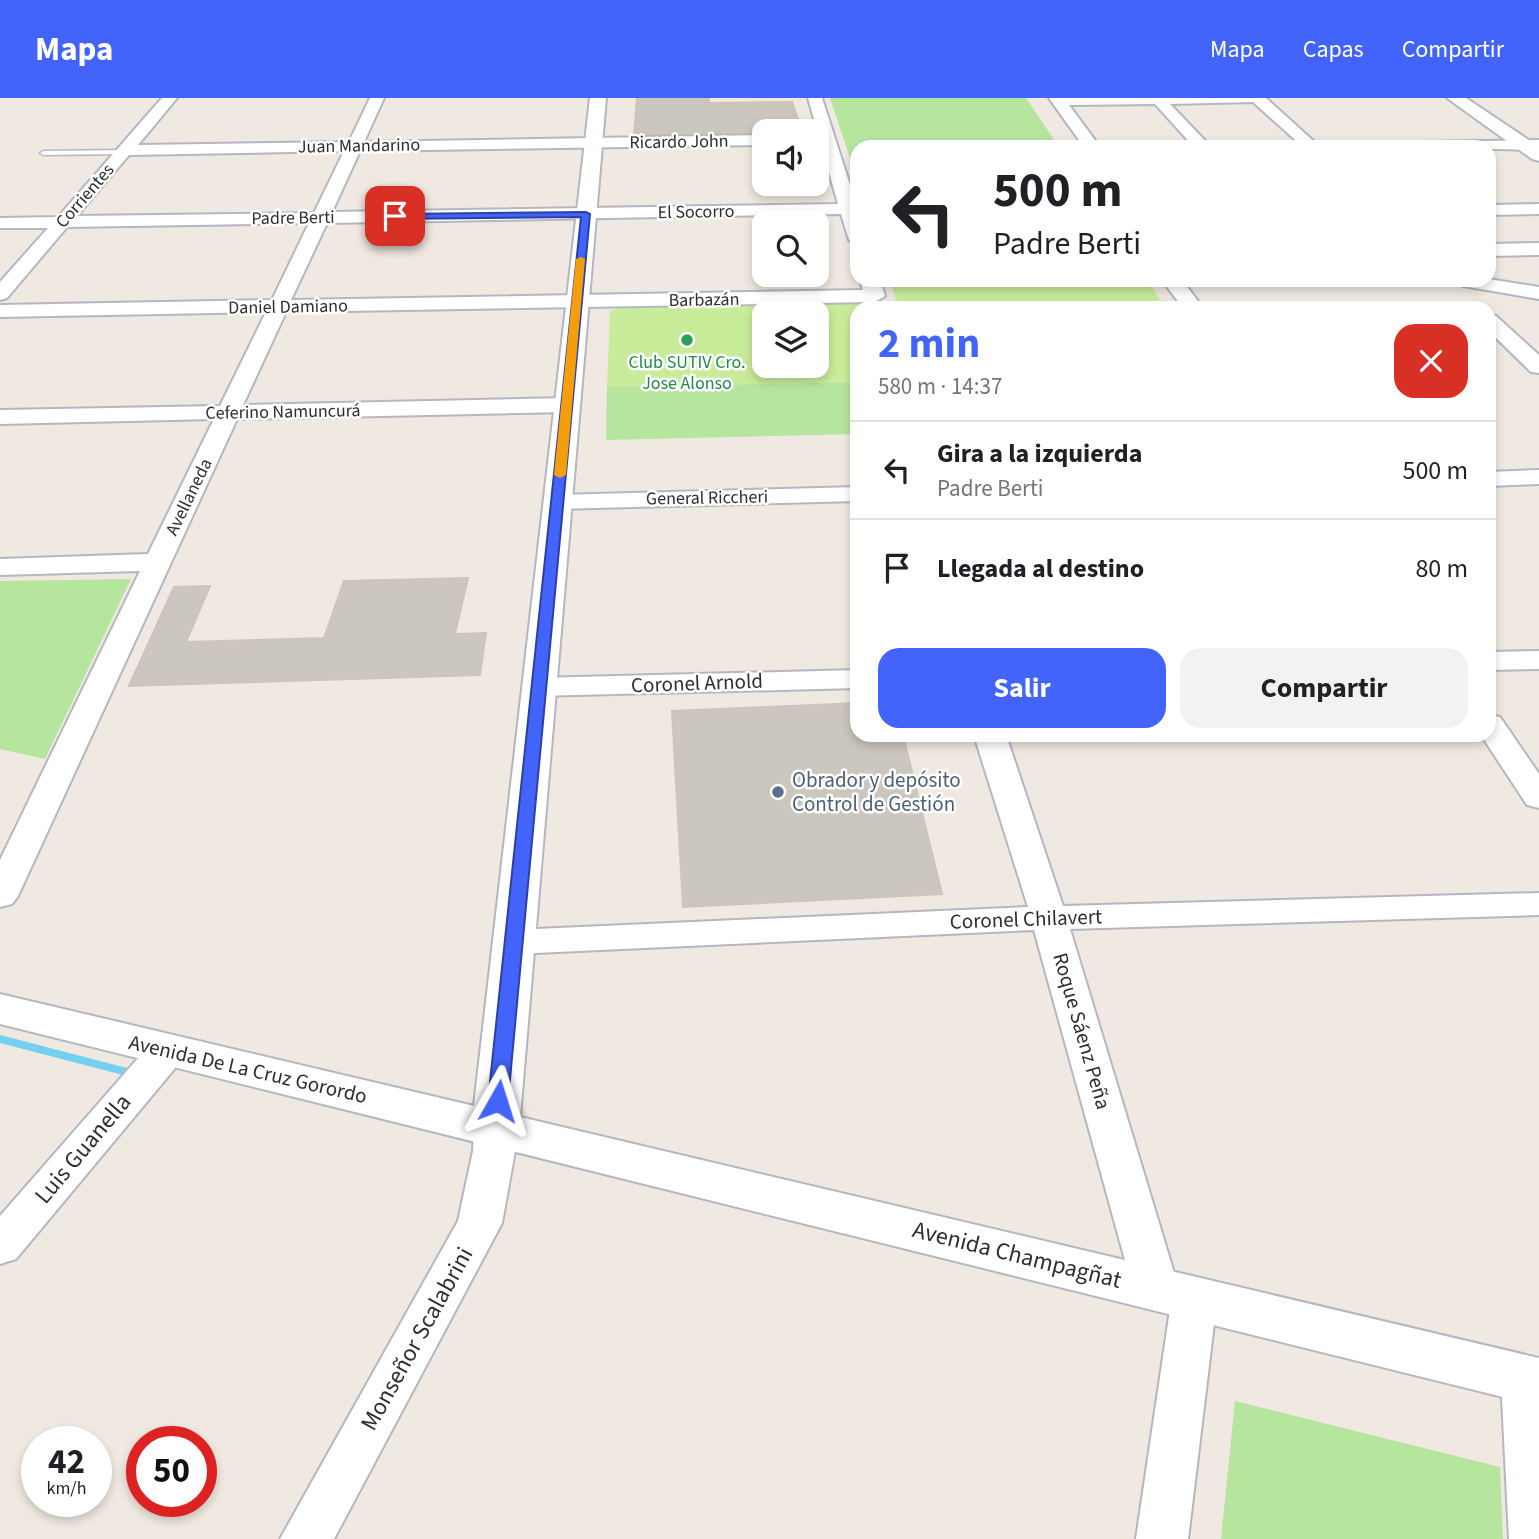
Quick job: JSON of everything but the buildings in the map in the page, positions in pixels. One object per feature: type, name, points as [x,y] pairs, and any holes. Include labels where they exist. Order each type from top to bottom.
[{"type":"main road","points":[[495,1128],[598,98]]},
{"type":"main road","points":[[1455,98],[1534,149]]},
{"type":"main road","name":"Avenida De La Cruz Gorordo","points":[[0,1009],[495,1128]]},
{"type":"main road","name":"Avenida Champagñat","points":[[495,1128],[1532,1380]]},
{"type":"street","name":"Corrientes","points":[[0,293],[170,98]]},
{"type":"street","name":"Avellaneda","points":[[0,896],[377,98]]},
{"type":"street","points":[[815,98],[819,119]]},
{"type":"street","points":[[1057,99],[1255,98],[1304,140]]},
{"type":"street","points":[[1057,99],[1087,140]]},
{"type":"street","points":[[1158,99],[1196,140]]},
{"type":"street","name":"Ricardo John","points":[[593,143],[752,140]]},
{"type":"street","name":"Juan Mandarino","points":[[123,151],[593,143]]},
{"type":"street","points":[[1496,148],[1534,149]]},
{"type":"street","points":[[829,156],[850,217]]},
{"type":"street","name":"El Socorro","points":[[586,214],[847,209]]},
{"type":"street","points":[[1496,210],[1539,209]]},
{"type":"street","name":"Padre Berti","points":[[0,223],[586,214]]},
{"type":"street","points":[[1496,250],[1539,249]]},
{"type":"street","points":[[1178,287],[1188,301]]},
{"type":"street","points":[[1454,287],[1470,298],[1539,293]]},
{"type":"street","name":"Barbazán","points":[[576,302],[872,288]]},
{"type":"street","name":"Daniel Damiano","points":[[0,311],[576,302]]},
{"type":"street","points":[[1496,327],[1539,367]]},
{"type":"street","name":"Ceferino Namuncurá","points":[[0,416],[567,405]]},
{"type":"street","points":[[1496,479],[1539,477]]},
{"type":"street","name":"General Riccheri","points":[[557,502],[850,494]]},
{"type":"street","points":[[0,566],[158,562]]},
{"type":"street","points":[[1496,661],[1539,660]]},
{"type":"street","name":"Coronel Arnold","points":[[537,687],[850,679]]},
{"type":"street","points":[[1496,734],[1539,798]]},
{"type":"street","name":"Roque Sáenz Peña","points":[[992,742],[1175,1294],[1162,1539]]},
{"type":"street","name":"Coronel Chilavert","points":[[514,942],[1049,918],[1539,904]]},
{"type":"street","name":"Luis Guanella","points":[[0,1247],[167,1051]]},
{"type":"street","name":"Monseñor Scalabrini","points":[[306,1539],[480,1223],[494,1151],[495,1128]]},
{"type":"street","points":[[1532,1380],[1535,1539]]},
{"type":"lane","points":[[44,153],[123,151]]},
{"type":"green space","points":[[830,98],[1026,98],[1054,140],[850,140],[850,158]]},
{"type":"green space","name":"Club SUTIV Cro. Jose Alonso","points":[[892,287],[1152,287],[1161,301],[896,301]]},
{"type":"green space","name":"Club SUTIV Cro. Jose Alonso","points":[[829,304],[850,304],[850,382],[607,387],[610,311],[621,308],[752,306],[752,378],[829,378]]},
{"type":"green space","points":[[850,382],[850,434],[606,440],[607,387]]},
{"type":"green space","points":[[131,579],[45,759],[0,749],[0,581]]},
{"type":"green space","points":[[1235,1401],[1500,1467],[1503,1539],[1221,1539]]},
{"type":"waterway","points":[[1502,293],[1539,299]]},
{"type":"waterway","points":[[0,1039],[127,1072]]},
{"type":"slow traffic","points":[[560,475],[581,259]]},
{"type":"place","name":"Club SUTIV Cro. Jose Alonso","points":[[687,340]]},
{"type":"place","name":"Obrador y depósito Control de Gestión","points":[[778,792]]},
{"type":"route","points":[[395,216],[586,214],[498,1101]]}]
